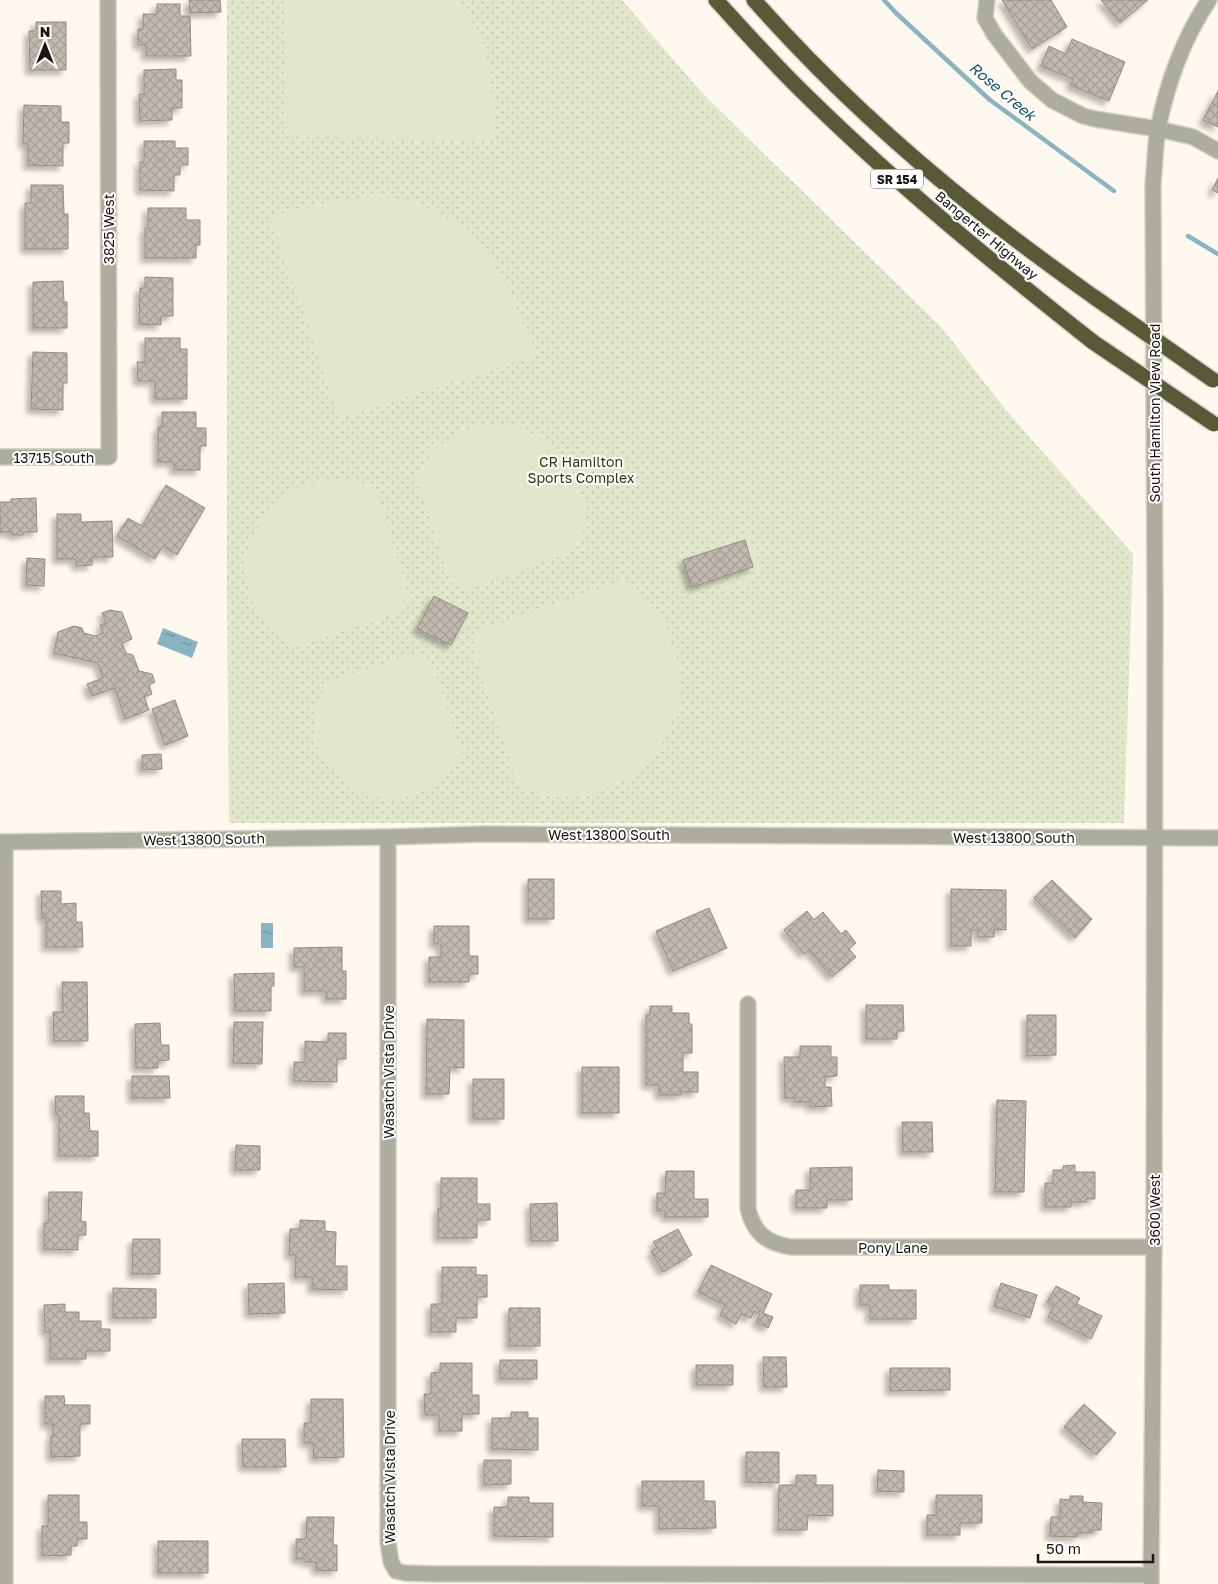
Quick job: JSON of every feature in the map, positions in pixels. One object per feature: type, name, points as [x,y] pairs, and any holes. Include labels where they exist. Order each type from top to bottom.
[{"type":"highway","name":"Bangerter Highway","points":[[716,0],[812,102],[976,249],[1093,342],[1216,425]]},
{"type":"highway","name":"Bangerter Highway","points":[[754,0],[844,93],[933,174],[981,213],[1094,297],[1216,381]]},
{"type":"street","name":"3825 West","points":[[108,0],[109,458]]},
{"type":"street","points":[[987,0],[985,18],[994,34],[1030,81],[1052,100],[1083,116],[1192,137],[1218,151]]},
{"type":"street","name":"South Hamilton View Road","points":[[1154,837],[1153,183],[1158,129],[1175,64],[1194,22],[1209,0]]},
{"type":"street","name":"13715 South","points":[[0,457],[109,458]]},
{"type":"street","name":"West 13800 South","points":[[2,842],[484,834],[1218,838]]},
{"type":"street","name":"Wasatch Vista Drive","points":[[388,837],[388,1542],[391,1562],[396,1571],[435,1574],[1151,1580]]},
{"type":"street","name":"3600 West","points":[[1151,1580],[1154,1246],[1154,837]]},
{"type":"street","points":[[2,842],[2,1290],[5,1584]]},
{"type":"street","name":"Pony Lane","points":[[748,1004],[748,1200],[750,1218],[754,1227],[770,1241],[791,1247],[1154,1246]]},
{"type":"green space","name":"CR Hamilton Sports Complex","points":[[227,0],[622,0],[702,93],[941,327],[1010,415],[1133,554],[1124,823],[229,823]]},
{"type":"green space","points":[[286,0],[458,0],[482,37],[492,87],[496,140],[287,137]]},
{"type":"green space","points":[[375,196],[411,200],[460,225],[484,249],[505,281],[537,355],[339,419],[270,216],[342,200]]},
{"type":"green space","points":[[488,425],[518,427],[546,439],[570,464],[583,499],[585,526],[576,550],[465,590],[450,581],[415,475],[433,450],[459,432]]},
{"type":"green space","points":[[330,478],[361,483],[376,489],[410,599],[406,610],[297,647],[269,628],[251,599],[244,567],[251,538],[273,503],[299,486]]},
{"type":"green space","points":[[746,526],[760,569],[749,573],[751,581],[725,590],[723,586],[744,579],[741,572],[756,567],[743,527]]},
{"type":"green space","points":[[623,580],[644,598],[665,622],[680,671],[678,709],[660,747],[629,778],[590,795],[552,797],[517,786],[472,646],[479,630]]},
{"type":"green space","points":[[416,653],[431,660],[463,754],[436,786],[426,791],[400,799],[372,797],[347,786],[328,765],[317,745],[315,713],[327,681]]},
{"type":"water","points":[[163,628],[198,642],[192,658],[157,644]]},
{"type":"water","points":[[261,923],[273,923],[273,948],[261,948]]},
{"type":"building","points":[[189,0],[220,0],[221,12],[190,13]]},
{"type":"building","points":[[1002,0],[1051,0],[1067,27],[1032,49]]},
{"type":"building","points":[[1101,0],[1148,0],[1120,23]]},
{"type":"building","points":[[157,4],[180,4],[180,16],[190,16],[191,56],[146,56],[146,45],[138,45],[138,29],[143,29],[143,14],[157,14]]},
{"type":"building","points":[[36,22],[66,22],[66,70],[30,70],[29,31],[36,31]]},
{"type":"building","points":[[1072,39],[1125,62],[1109,101],[1070,85],[1073,79],[1041,66],[1049,46],[1066,54]]},
{"type":"building","points":[[176,69],[176,80],[182,80],[182,108],[172,108],[172,120],[140,121],[139,94],[144,94],[144,70]]},
{"type":"building","points":[[1218,91],[1218,127],[1203,120]]},
{"type":"building","points":[[24,105],[61,106],[61,122],[69,122],[69,143],[63,143],[63,166],[28,165],[28,144],[23,144]]},
{"type":"building","points":[[144,141],[175,141],[175,148],[188,148],[188,165],[180,165],[180,175],[174,175],[174,191],[140,190],[140,162],[144,162]]},
{"type":"building","points":[[1218,178],[1218,193],[1212,190]]},
{"type":"building","points":[[31,185],[63,185],[64,214],[68,214],[68,249],[25,249],[25,203],[31,203]]},
{"type":"building","points":[[148,208],[186,208],[186,220],[200,220],[200,245],[196,245],[196,258],[145,258],[145,228],[148,228]]},
{"type":"building","points":[[145,277],[173,278],[173,316],[161,316],[161,325],[139,324],[140,288],[145,288]]},
{"type":"building","points":[[63,281],[64,302],[67,302],[67,328],[33,328],[33,282]]},
{"type":"building","points":[[145,338],[180,338],[180,349],[187,349],[187,399],[155,399],[155,381],[138,381],[137,362],[145,362]]},
{"type":"building","points":[[33,352],[67,353],[67,383],[63,383],[63,410],[31,409]]},
{"type":"building","points":[[162,412],[196,412],[196,428],[206,428],[206,446],[200,446],[200,470],[174,470],[174,462],[158,462],[158,427],[162,427]]},
{"type":"building","points":[[166,485],[205,508],[177,555],[163,546],[155,559],[117,536],[128,518],[142,526]]},
{"type":"building","points":[[36,498],[37,532],[23,532],[23,535],[12,535],[12,532],[0,532],[0,502],[11,502],[11,499]]},
{"type":"building","points":[[57,514],[81,514],[81,522],[112,521],[113,557],[92,557],[92,565],[76,566],[76,559],[57,559]]},
{"type":"building","points":[[745,540],[753,567],[692,587],[683,560]]},
{"type":"building","points":[[27,558],[45,559],[44,586],[26,585]]},
{"type":"building","points":[[434,596],[468,613],[451,645],[417,629]]},
{"type":"building","points":[[110,610],[122,612],[132,639],[122,643],[126,653],[133,655],[139,671],[152,674],[155,682],[149,685],[152,694],[144,697],[149,710],[125,719],[115,688],[92,696],[87,684],[103,678],[98,663],[54,653],[58,632],[74,626],[82,628],[84,633],[95,636],[103,633],[100,625],[106,623],[102,613]]},
{"type":"building","points":[[175,700],[188,736],[165,745],[152,709]]},
{"type":"building","points":[[161,754],[162,769],[142,770],[142,755]]},
{"type":"building","points":[[528,879],[554,879],[554,919],[528,919]]},
{"type":"building","points":[[1052,880],[1092,919],[1075,938],[1034,898]]},
{"type":"building","points":[[951,889],[1006,890],[1006,930],[994,929],[994,937],[978,937],[978,930],[971,930],[971,946],[951,946]]},
{"type":"building","points":[[41,891],[61,891],[61,904],[76,903],[76,922],[82,922],[83,947],[46,947],[46,918],[42,918]]},
{"type":"building","points":[[709,908],[727,948],[673,971],[656,931]]},
{"type":"building","points":[[807,911],[814,920],[823,912],[841,934],[846,930],[856,943],[849,949],[856,957],[832,977],[809,950],[804,954],[784,930]]},
{"type":"building","points":[[434,926],[469,926],[469,956],[478,956],[478,974],[469,974],[469,982],[429,982],[429,957],[441,957],[441,944],[434,944]]},
{"type":"building","points":[[342,947],[342,971],[346,971],[346,999],[326,999],[326,991],[304,991],[304,967],[294,967],[294,948]]},
{"type":"building","points":[[274,973],[274,986],[271,986],[271,1011],[235,1011],[234,974]]},
{"type":"building","points":[[62,982],[87,982],[88,1041],[54,1041],[53,1012],[63,1012]]},
{"type":"building","points":[[866,1005],[903,1005],[904,1031],[897,1031],[897,1039],[866,1039]]},
{"type":"building","points":[[650,1006],[672,1006],[672,1013],[689,1013],[689,1024],[692,1024],[692,1053],[683,1053],[683,1072],[698,1072],[698,1092],[681,1092],[681,1095],[659,1095],[659,1085],[646,1085],[646,1015],[650,1015]]},
{"type":"building","points":[[1027,1015],[1056,1015],[1056,1055],[1027,1056]]},
{"type":"building","points":[[427,1019],[464,1020],[464,1068],[450,1067],[449,1094],[426,1094]]},
{"type":"building","points":[[234,1022],[263,1022],[262,1064],[233,1063]]},
{"type":"building","points":[[160,1023],[161,1045],[169,1045],[169,1060],[158,1061],[158,1068],[136,1068],[135,1024]]},
{"type":"building","points":[[328,1033],[346,1033],[346,1059],[337,1059],[337,1082],[294,1081],[294,1062],[305,1062],[305,1041],[328,1042]]},
{"type":"building","points":[[800,1046],[831,1046],[831,1057],[837,1057],[837,1076],[825,1077],[825,1087],[831,1087],[832,1106],[810,1107],[810,1102],[795,1102],[795,1098],[785,1098],[784,1057],[800,1057]]},
{"type":"building","points":[[582,1067],[619,1067],[619,1113],[582,1113]]},
{"type":"building","points":[[132,1076],[169,1076],[170,1098],[132,1098]]},
{"type":"building","points":[[473,1079],[504,1079],[504,1119],[473,1119]]},
{"type":"building","points":[[55,1096],[84,1096],[84,1113],[89,1113],[90,1131],[98,1131],[98,1156],[59,1156],[59,1115],[56,1115]]},
{"type":"building","points":[[997,1100],[1026,1101],[1024,1192],[995,1192]]},
{"type":"building","points":[[902,1122],[932,1122],[933,1152],[903,1152]]},
{"type":"building","points":[[236,1145],[260,1146],[260,1170],[235,1170]]},
{"type":"building","points":[[1075,1165],[1075,1172],[1095,1172],[1095,1199],[1086,1199],[1086,1202],[1071,1202],[1071,1207],[1045,1207],[1045,1183],[1053,1183],[1053,1170],[1063,1170],[1063,1166]]},
{"type":"building","points":[[852,1167],[852,1200],[827,1200],[827,1208],[796,1208],[796,1190],[810,1190],[810,1168]]},
{"type":"building","points":[[666,1171],[694,1171],[694,1199],[708,1199],[708,1217],[665,1217],[665,1211],[657,1211],[657,1193],[665,1193]]},
{"type":"building","points":[[441,1178],[477,1178],[477,1204],[490,1204],[490,1220],[477,1220],[477,1238],[438,1238]]},
{"type":"building","points":[[49,1192],[82,1192],[81,1221],[86,1222],[86,1235],[78,1235],[78,1250],[44,1249],[44,1223],[48,1223]]},
{"type":"building","points":[[557,1203],[558,1241],[531,1241],[530,1204]]},
{"type":"building","points":[[300,1220],[325,1221],[325,1231],[336,1232],[335,1266],[347,1266],[347,1290],[312,1289],[312,1277],[295,1277],[296,1255],[289,1255],[290,1229],[300,1229]]},
{"type":"building","points":[[678,1229],[692,1255],[663,1272],[651,1251],[657,1248],[653,1242]]},
{"type":"building","points":[[133,1239],[160,1239],[160,1274],[132,1274]]},
{"type":"building","points":[[711,1265],[772,1294],[763,1313],[773,1317],[768,1328],[756,1322],[760,1314],[754,1311],[751,1318],[741,1314],[736,1324],[720,1315],[725,1305],[698,1292]]},
{"type":"building","points":[[442,1267],[476,1267],[476,1275],[487,1275],[487,1297],[477,1297],[477,1318],[456,1318],[456,1332],[431,1332],[431,1304],[442,1304]]},
{"type":"building","points":[[284,1283],[285,1313],[249,1314],[248,1284]]},
{"type":"building","points":[[1001,1283],[1037,1295],[1030,1318],[994,1306]]},
{"type":"building","points":[[860,1285],[889,1285],[889,1290],[916,1290],[916,1319],[870,1319],[870,1305],[860,1305]]},
{"type":"building","points":[[1056,1286],[1080,1298],[1077,1304],[1102,1316],[1091,1339],[1048,1317],[1054,1306],[1047,1302]]},
{"type":"building","points":[[113,1288],[156,1289],[156,1318],[113,1318]]},
{"type":"building","points":[[65,1304],[65,1312],[79,1312],[79,1321],[101,1321],[101,1329],[110,1329],[110,1351],[86,1351],[86,1359],[50,1359],[50,1332],[45,1332],[44,1305]]},
{"type":"building","points":[[509,1308],[540,1308],[540,1346],[509,1346]]},
{"type":"building","points":[[763,1357],[786,1357],[787,1387],[764,1387]]},
{"type":"building","points":[[500,1360],[537,1360],[537,1379],[500,1379]]},
{"type":"building","points":[[440,1363],[472,1363],[472,1395],[479,1395],[479,1414],[462,1414],[462,1431],[439,1431],[439,1415],[425,1415],[424,1394],[431,1394],[431,1373],[440,1372]]},
{"type":"building","points":[[696,1365],[733,1365],[733,1385],[696,1385]]},
{"type":"building","points":[[890,1368],[950,1368],[950,1390],[890,1391]]},
{"type":"building","points":[[45,1396],[64,1396],[65,1405],[90,1405],[90,1424],[80,1424],[80,1456],[51,1457],[53,1424],[45,1424]]},
{"type":"building","points":[[311,1399],[343,1399],[344,1457],[314,1458],[313,1443],[304,1443],[304,1423],[311,1423]]},
{"type":"building","points":[[1084,1404],[1116,1433],[1096,1455],[1064,1427]]},
{"type":"building","points":[[511,1412],[528,1412],[528,1418],[538,1418],[538,1450],[492,1449],[492,1418],[511,1418]]},
{"type":"building","points":[[242,1439],[285,1439],[286,1467],[243,1467]]},
{"type":"building","points":[[746,1452],[779,1452],[779,1483],[746,1482]]},
{"type":"building","points":[[484,1460],[511,1460],[511,1484],[484,1485]]},
{"type":"building","points":[[878,1470],[904,1471],[904,1492],[877,1491]]},
{"type":"building","points":[[796,1475],[816,1475],[816,1485],[833,1485],[833,1516],[808,1515],[807,1530],[778,1530],[779,1485],[796,1485]]},
{"type":"building","points":[[642,1481],[704,1481],[704,1501],[715,1501],[716,1528],[659,1529],[659,1506],[642,1506]]},
{"type":"building","points":[[48,1495],[79,1495],[79,1522],[87,1522],[87,1539],[77,1539],[77,1546],[71,1546],[71,1555],[42,1556],[42,1526],[48,1526]]},
{"type":"building","points":[[936,1495],[982,1495],[982,1523],[960,1523],[960,1535],[927,1535],[927,1515],[936,1515]]},
{"type":"building","points":[[1070,1496],[1083,1496],[1083,1502],[1102,1503],[1101,1530],[1092,1530],[1092,1533],[1078,1533],[1077,1537],[1050,1536],[1051,1517],[1060,1517],[1060,1499],[1070,1500]]},
{"type":"building","points":[[508,1497],[529,1497],[529,1503],[553,1503],[553,1537],[494,1536],[494,1507],[508,1507]]},
{"type":"building","points":[[307,1517],[334,1517],[333,1545],[337,1545],[337,1571],[316,1570],[316,1562],[305,1562],[305,1559],[296,1559],[296,1539],[306,1539]]},
{"type":"building","points":[[158,1541],[208,1541],[208,1573],[158,1573]]},
{"type":"waterway","name":"Rose Creek","points":[[884,0],[990,100],[1114,191]]},
{"type":"waterway","name":"Rose Creek","points":[[1188,236],[1218,254]]}]
